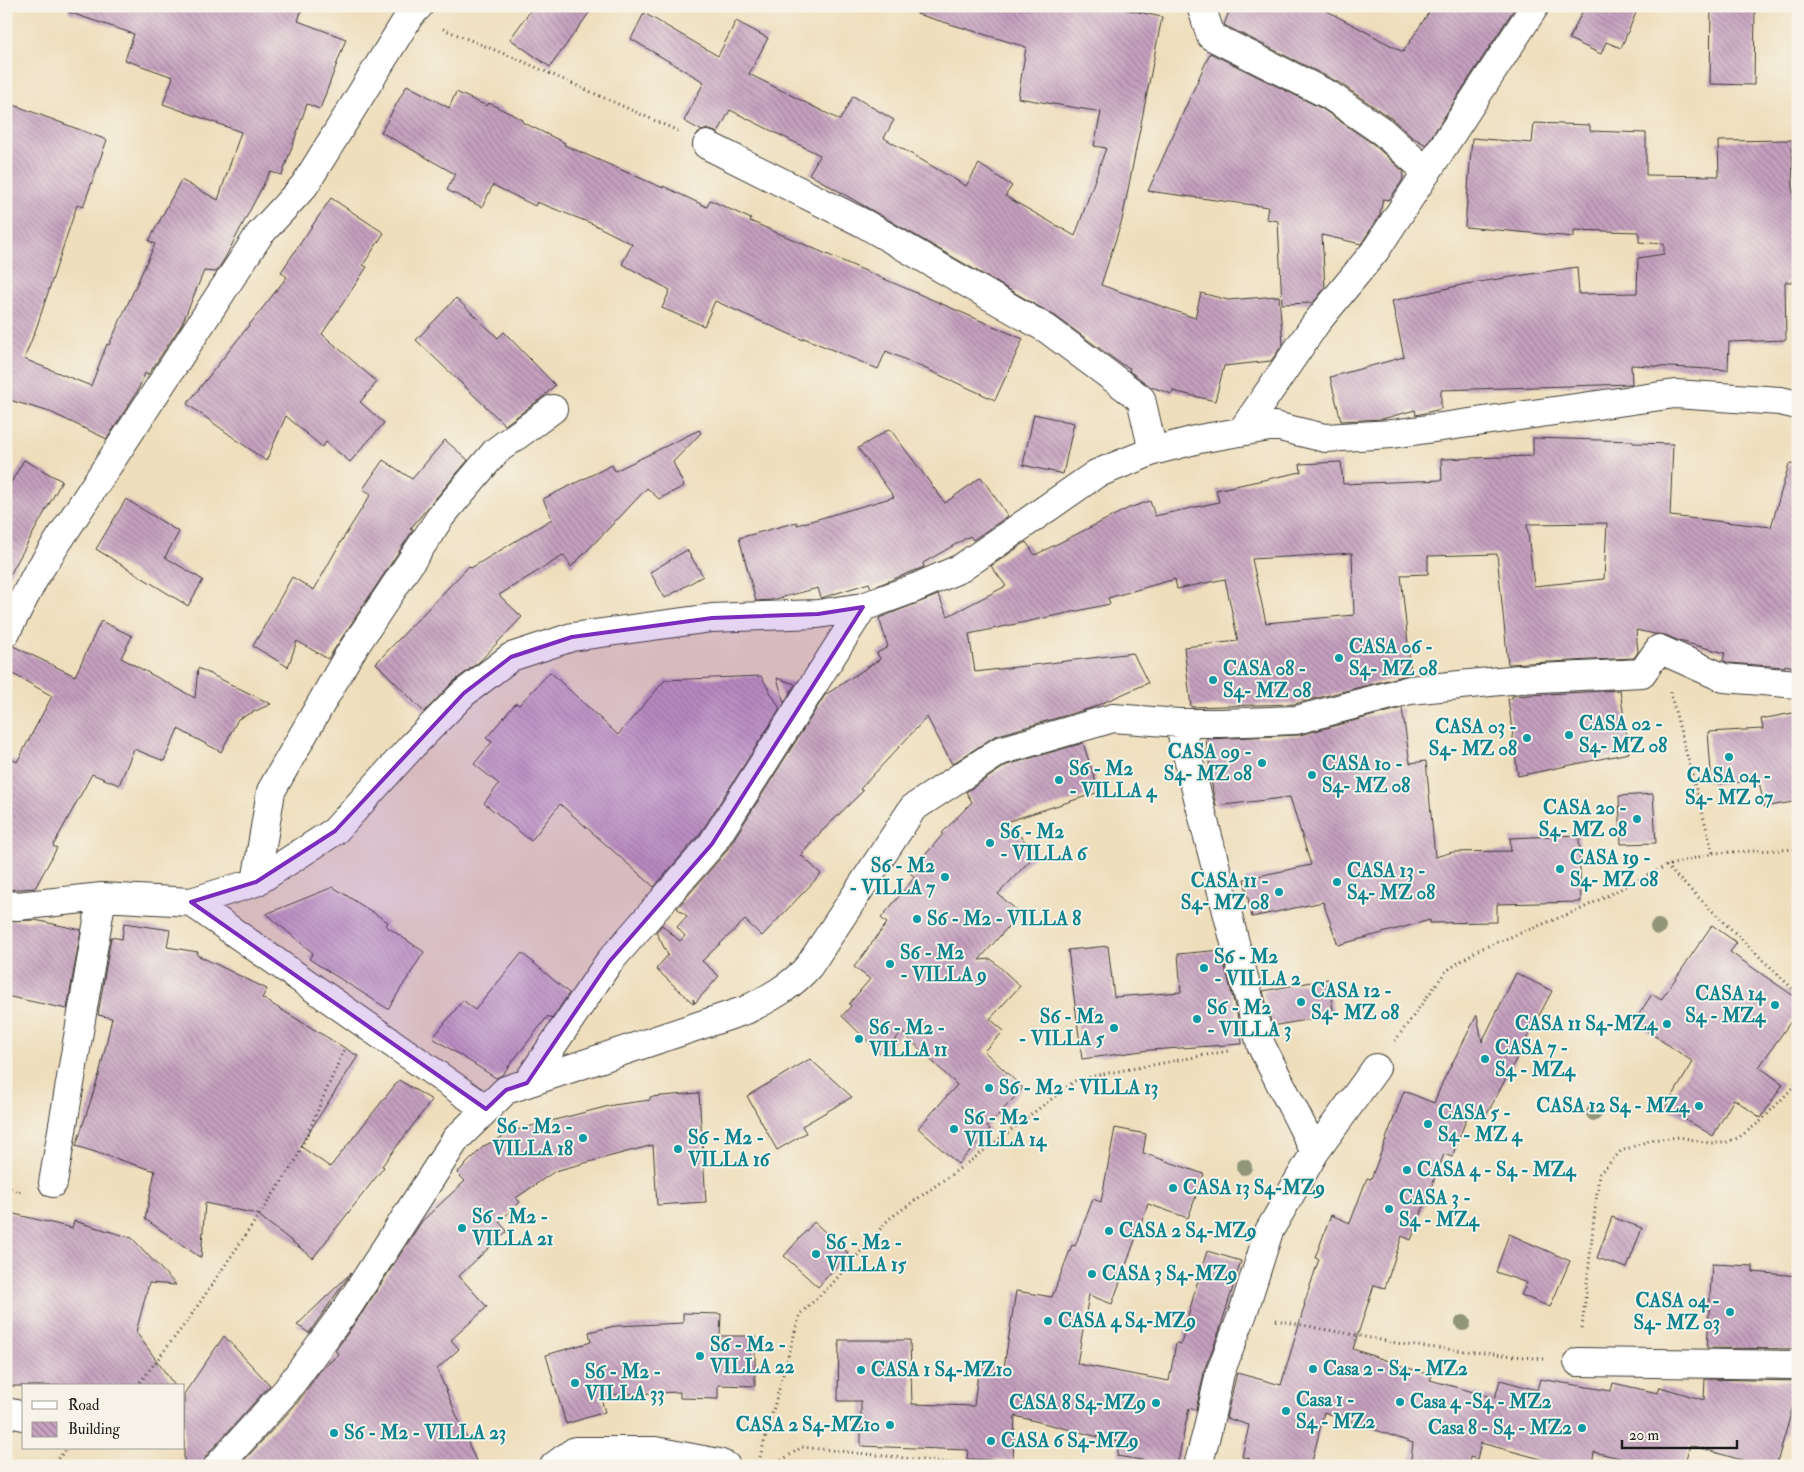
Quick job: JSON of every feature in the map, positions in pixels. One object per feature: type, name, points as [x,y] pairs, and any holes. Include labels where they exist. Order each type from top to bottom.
[{"type":"street","points":[[1201,6],[1211,36],[1329,96],[1383,132],[1427,172]]},
{"type":"street","points":[[1242,432],[1316,323],[1375,251],[1535,6]]},
{"type":"street","points":[[6,632],[36,575],[248,251],[259,235],[304,186],[414,11]]},
{"type":"street","points":[[707,145],[863,223],[1047,329],[1141,399],[1154,451]]},
{"type":"street","points":[[6,905],[17,906],[102,897],[191,902],[256,882],[336,831],[412,746],[464,693],[511,657],[572,637],[712,618],[818,614],[863,606],[915,588],[961,568],[1096,474],[1154,451],[1198,438],[1275,426],[1325,438],[1392,434],[1675,394],[1780,401],[1798,404]]},
{"type":"street","points":[[256,882],[271,790],[347,658],[441,516],[496,451],[553,409]]},
{"type":"street","points":[[527,1083],[608,962],[712,844],[863,606]]},
{"type":"street","points":[[218,1466],[286,1391],[349,1305],[456,1139],[506,1090],[746,1010],[797,980],[809,966],[913,808],[1000,751],[1113,718],[1220,724],[1296,720],[1410,690],[1520,679],[1642,673],[1659,649],[1724,678],[1798,684]]},
{"type":"street","points":[[1179,723],[1261,1046],[1315,1152]]},
{"type":"street","points":[[53,1184],[102,897]]},
{"type":"street","points":[[191,902],[486,1109]]},
{"type":"street","points":[[1198,1466],[1220,1373],[1243,1313],[1269,1231],[1315,1152],[1376,1068]]},
{"type":"street","points":[[1578,1362],[1798,1365]]},
{"type":"street","points":[[6,1412],[22,1416]]},
{"type":"street","points":[[554,1466],[575,1450],[655,1450],[726,1466]]},
{"type":"path","points":[[414,11],[707,145]]},
{"type":"path","points":[[1659,649],[1713,853]]},
{"type":"path","points":[[1376,1068],[1446,971],[1478,950],[1582,909],[1666,866],[1713,853],[1798,849]]},
{"type":"path","points":[[1666,866],[1798,994]]},
{"type":"path","points":[[139,1384],[188,1320],[296,1162],[358,1019]]},
{"type":"path","points":[[757,1466],[800,1314],[832,1284],[889,1219],[973,1159],[1075,1081],[1103,1074],[1261,1046]]},
{"type":"path","points":[[1243,1313],[1408,1345],[1578,1362],[1599,1174],[1621,1151],[1651,1140],[1679,1137],[1709,1142],[1724,1142],[1738,1138],[1761,1122],[1798,1082]]},
{"type":"path","points":[[773,1466],[802,1447],[977,1466]]},
{"type":"path","points":[[51,1466],[66,1450]]},
{"type":"highlighted area","points":[[863,607],[712,844],[609,962],[527,1083],[506,1090],[486,1109],[191,902],[256,882],[335,831],[464,693],[511,657],[572,637],[712,618],[818,614]]},
{"type":"building","points":[[69,6],[303,6],[298,21],[346,39],[320,109],[307,104],[282,175],[270,172],[216,272],[204,271],[182,324],[148,375],[145,373],[138,390],[107,439],[50,412],[6,399],[6,102],[107,140],[83,207],[77,205],[37,326],[24,359],[91,386],[107,344],[109,345],[155,244],[149,241],[181,180],[218,200],[241,132],[163,104],[173,77],[125,60],[134,34],[68,12]]},
{"type":"building","points":[[534,6],[594,6],[550,67],[510,39]]},
{"type":"building","points":[[919,6],[1110,6],[1162,17],[1122,220],[1101,285],[1195,318],[1201,293],[1228,300],[1279,296],[1283,344],[1271,361],[1224,366],[1215,401],[1173,391],[1172,394],[1151,387],[1129,371],[1130,368],[1121,364],[1055,316],[809,174],[820,155],[730,110],[718,133],[707,129],[702,131],[684,121],[704,82],[631,39],[644,13],[718,56],[736,21],[768,38],[749,74],[840,120],[853,96],[894,120],[884,138],[966,186],[979,164],[1012,186],[1005,196],[1075,236],[1106,148],[1094,146],[1101,112],[1018,98],[1026,47],[917,14]]},
{"type":"building","points":[[1231,6],[1318,6],[1403,52],[1433,6],[1516,6],[1426,145],[1412,137],[1392,119],[1338,82],[1224,25]]},
{"type":"building","points":[[1585,6],[1639,6],[1621,48],[1606,42],[1601,54],[1569,39]]},
{"type":"building","points":[[1711,6],[1755,6],[1754,85],[1710,84]]},
{"type":"building","points":[[1210,53],[1321,108],[1373,144],[1404,172],[1402,181],[1389,200],[1383,199],[1380,215],[1361,244],[1322,235],[1325,288],[1313,303],[1282,304],[1278,221],[1266,219],[1268,207],[1148,191]]},
{"type":"building","points":[[407,85],[449,108],[456,92],[487,106],[489,103],[565,143],[564,145],[663,188],[663,186],[707,207],[710,200],[751,219],[750,221],[1023,339],[995,400],[886,351],[878,369],[804,338],[803,340],[715,301],[704,326],[662,308],[670,290],[622,264],[632,244],[593,224],[537,202],[535,206],[493,185],[482,207],[447,190],[455,174],[381,132]]},
{"type":"building","points":[[1534,123],[1590,125],[1590,131],[1646,133],[1646,175],[1719,176],[1718,141],[1792,140],[1795,282],[1785,282],[1786,340],[1729,342],[1728,370],[1631,365],[1632,384],[1441,390],[1441,409],[1416,415],[1415,410],[1382,419],[1341,421],[1330,377],[1404,357],[1392,301],[1466,284],[1577,267],[1579,294],[1637,293],[1638,258],[1664,254],[1664,244],[1639,242],[1639,232],[1574,230],[1574,237],[1465,227],[1472,138],[1532,143]]},
{"type":"building","points":[[331,198],[384,233],[363,265],[367,267],[322,334],[377,382],[360,402],[384,423],[350,462],[326,442],[322,447],[286,416],[266,461],[187,404],[287,277],[281,272]]},
{"type":"building","points":[[456,298],[498,338],[504,332],[555,385],[543,397],[505,425],[416,340]]},
{"type":"building","points":[[1034,414],[1074,423],[1063,474],[1023,465]]},
{"type":"building","points":[[890,429],[945,503],[981,477],[1008,516],[973,540],[970,536],[923,563],[924,567],[871,588],[869,583],[821,598],[818,588],[772,600],[756,601],[739,538],[797,522],[797,525],[894,497],[858,448]]},
{"type":"building","points":[[699,430],[701,433],[673,462],[684,486],[659,499],[647,488],[571,567],[564,555],[499,595],[522,617],[479,662],[453,682],[424,712],[376,663],[469,566],[471,568],[552,519],[543,499],[612,465],[615,471]]},
{"type":"building","points":[[1533,438],[1673,444],[1670,516],[1771,527],[1789,464],[1798,465],[1798,668],[1785,665],[1785,667],[1728,663],[1723,660],[1725,653],[1679,641],[1665,635],[1636,630],[1638,652],[1634,658],[1508,664],[1497,554],[1428,556],[1428,574],[1401,575],[1411,674],[1294,704],[1191,707],[1184,647],[1238,641],[1225,579],[1177,589],[1175,579],[1108,598],[1110,604],[969,634],[975,672],[1133,653],[1148,683],[1091,708],[995,736],[952,764],[927,717],[860,789],[863,791],[820,833],[801,855],[821,874],[762,936],[745,920],[702,961],[719,976],[695,1003],[693,999],[694,1004],[656,969],[668,955],[656,932],[662,925],[680,941],[685,936],[677,927],[687,916],[677,908],[725,853],[825,695],[880,659],[877,653],[888,647],[879,618],[938,595],[948,616],[1006,586],[991,566],[1026,542],[1035,555],[1129,508],[1150,501],[1155,516],[1219,502],[1216,490],[1301,472],[1300,464],[1341,462],[1343,484],[1442,480],[1441,459],[1533,456]],"holes":[[[1607,523],[1604,579],[1534,586],[1527,524]],[[1352,553],[1354,615],[1266,623],[1252,559]]]},
{"type":"building","points":[[445,440],[468,460],[410,529],[413,530],[328,659],[297,641],[288,667],[253,646],[292,577],[314,590],[371,494],[363,489],[383,460],[412,479]]},
{"type":"building","points":[[24,460],[62,481],[6,582],[6,491]]},
{"type":"building","points":[[126,499],[179,532],[165,557],[203,580],[188,606],[96,549]]},
{"type":"building","points":[[687,550],[703,576],[665,598],[650,572]]},
{"type":"building","points":[[101,621],[132,636],[121,658],[195,698],[198,668],[271,704],[238,719],[221,752],[178,729],[164,761],[134,749],[119,785],[92,774],[53,846],[57,848],[35,888],[6,890],[6,756],[17,762],[52,696],[6,670],[6,648],[13,646],[75,676]]},
{"type":"building","points":[[550,672],[618,735],[665,680],[761,676],[780,709],[699,835],[654,887],[560,804],[531,841],[484,803],[499,784],[474,764],[492,742],[486,738],[516,703],[519,705]]},
{"type":"building","points":[[777,678],[795,684],[784,703]]},
{"type":"building","points":[[1620,690],[1629,753],[1518,776],[1508,699],[1512,699],[1512,696]]},
{"type":"building","points":[[1402,708],[1410,763],[1426,761],[1435,857],[1453,852],[1511,851],[1510,838],[1579,835],[1581,902],[1497,904],[1497,922],[1430,923],[1430,920],[1338,945],[1323,902],[1252,917],[1244,879],[1311,865],[1290,797],[1216,806],[1206,739],[1300,735]]},
{"type":"building","points":[[1798,712],[1798,801],[1764,807],[1759,781],[1712,784],[1708,732],[1763,729],[1761,719]]},
{"type":"building","points":[[1083,743],[1099,792],[1006,822],[1037,853],[998,894],[1020,913],[979,960],[991,959],[1020,986],[990,1019],[1004,1031],[984,1051],[1023,1088],[987,1127],[990,1129],[958,1164],[918,1128],[957,1085],[902,1032],[882,1055],[842,1016],[851,1006],[849,1004],[870,979],[854,967],[887,923],[881,918],[915,877],[910,873],[942,833],[972,802],[966,792],[1007,765]]},
{"type":"building","name":"CASA 20 - S4- MZ 08","points":[[1653,794],[1656,843],[1621,844],[1619,796]]},
{"type":"building","points":[[333,887],[388,922],[386,926],[424,952],[388,1009],[309,959],[313,953],[266,914]]},
{"type":"building","points":[[35,920],[81,930],[67,1009],[6,996],[6,921]]},
{"type":"building","points":[[124,923],[170,930],[167,947],[198,952],[197,955],[267,989],[262,998],[358,1056],[300,1146],[330,1167],[399,1080],[432,1100],[382,1166],[384,1167],[313,1258],[257,1214],[205,1203],[201,1258],[145,1219],[155,1171],[76,1146],[99,1075],[112,1018],[98,1015],[111,937],[122,939]]},
{"type":"building","points":[[1712,925],[1737,943],[1730,952],[1798,999],[1798,1011],[1759,1067],[1783,1084],[1761,1118],[1734,1099],[1713,1136],[1666,1107],[1693,1062],[1634,1022],[1652,994],[1661,1000]]},
{"type":"building","points":[[1108,946],[1114,997],[1181,992],[1178,954],[1221,950],[1241,1031],[1242,1044],[1150,1050],[1082,1059],[1068,950]]},
{"type":"building","points":[[522,953],[569,993],[552,1019],[548,1016],[502,1075],[496,1078],[433,1038],[463,1000],[475,1010]]},
{"type":"building","points":[[1516,973],[1552,991],[1485,1118],[1469,1112],[1452,1157],[1444,1154],[1411,1240],[1402,1236],[1385,1288],[1374,1285],[1353,1349],[1432,1376],[1430,1380],[1495,1398],[1500,1380],[1537,1390],[1540,1379],[1611,1391],[1613,1383],[1658,1393],[1660,1387],[1704,1400],[1705,1379],[1798,1381],[1798,1389],[1776,1466],[1762,1466],[1690,1445],[1684,1466],[1654,1466],[1594,1452],[1592,1466],[1567,1466],[1481,1443],[1477,1459],[1470,1457],[1469,1466],[1410,1466],[1413,1443],[1324,1412],[1311,1466],[1247,1466],[1249,1458],[1242,1457],[1249,1425],[1226,1418],[1237,1373],[1281,1385],[1319,1259],[1315,1258],[1331,1215],[1350,1223],[1367,1178],[1371,1179],[1404,1091],[1434,1103],[1443,1081],[1477,1015],[1482,1042]]},
{"type":"building","name":"CASA 12 - S4- MZ 08","points":[[1328,979],[1334,1015],[1272,1026],[1263,991]]},
{"type":"building","points":[[810,1059],[852,1097],[802,1126],[806,1133],[777,1150],[747,1096]]},
{"type":"building","points":[[699,1093],[706,1202],[657,1205],[653,1145],[555,1171],[516,1198],[520,1202],[499,1222],[507,1231],[459,1276],[487,1307],[451,1340],[459,1349],[437,1369],[478,1466],[239,1466],[298,1402],[320,1371],[339,1354],[335,1351],[422,1221],[465,1181],[457,1173],[484,1146],[516,1130],[613,1105],[650,1100],[650,1097]]},
{"type":"building","points":[[1115,1128],[1146,1134],[1143,1153],[1204,1174],[1188,1218],[1148,1204],[1112,1304],[1089,1295],[1077,1364],[1169,1381],[1176,1343],[1181,1344],[1207,1251],[1241,1261],[1219,1332],[1205,1368],[1196,1410],[1189,1408],[1177,1466],[1117,1456],[1119,1442],[1015,1416],[1013,1461],[967,1459],[968,1450],[861,1446],[861,1401],[838,1401],[839,1340],[910,1340],[912,1404],[974,1406],[979,1364],[1004,1367],[1016,1291],[1052,1297],[1072,1245],[1075,1246],[1093,1199],[1101,1202]]},
{"type":"building","points":[[6,1212],[72,1228],[74,1221],[132,1238],[176,1285],[149,1283],[136,1332],[174,1384],[22,1384],[22,1386],[6,1386]]},
{"type":"building","points":[[1612,1217],[1642,1228],[1627,1268],[1597,1258]]},
{"type":"building","name":"S6 - M2 - VILLA 15","points":[[814,1222],[848,1253],[818,1287],[784,1256]]},
{"type":"building","points":[[1509,1234],[1570,1261],[1550,1307],[1521,1295],[1527,1283],[1496,1272]]},
{"type":"building","points":[[1712,1264],[1753,1266],[1753,1272],[1798,1276],[1798,1349],[1707,1348]]},
{"type":"building","points":[[351,1273],[309,1333],[297,1325]]},
{"type":"building","points":[[683,1313],[721,1314],[720,1336],[755,1336],[755,1386],[718,1385],[718,1399],[680,1398],[680,1392],[600,1395],[605,1412],[566,1424],[546,1355],[591,1342],[589,1332],[615,1326],[683,1323]]},
{"type":"building","points":[[224,1336],[270,1385],[206,1456],[203,1466],[184,1466],[185,1393]]},
{"type":"place","name":"CASA 06 - S4- MZ 08","points":[[1339,658]]},
{"type":"place","name":"CASA 08 - S4- MZ 08","points":[[1213,680]]},
{"type":"place","name":"CASA 02 - S4- MZ 08","points":[[1569,735]]},
{"type":"place","name":"CASA 03 - S4- MZ 08","points":[[1527,738]]},
{"type":"place","name":"CASA 04 - S4- MZ 07","points":[[1729,757]]},
{"type":"place","name":"CASA 09 - S4- MZ 08","points":[[1262,763]]},
{"type":"place","name":"CASA 10 - S4- MZ 08","points":[[1312,775]]},
{"type":"place","name":"S6 - M2 - VILLA 4","points":[[1059,780]]},
{"type":"place","name":"CASA 20 - S4- MZ 08","points":[[1637,819]]},
{"type":"place","name":"S6 - M2 - VILLA 6","points":[[990,843]]},
{"type":"place","name":"CASA 19 - S4- MZ 08","points":[[1560,869]]},
{"type":"place","name":"S6 - M2 - VILLA 7","points":[[945,877]]},
{"type":"place","name":"CASA 13 - S4- MZ 08","points":[[1337,882]]},
{"type":"place","name":"CASA 11 - S4- MZ 08","points":[[1279,892]]},
{"type":"place","name":"S6 - M2 - VILLA 8","points":[[917,919]]},
{"type":"place","name":"S6 - M2 - VILLA 9","points":[[890,964]]},
{"type":"place","name":"S6 - M2 - VILLA 2","points":[[1204,968]]},
{"type":"place","name":"CASA 12 - S4- MZ 08","points":[[1301,1002]]},
{"type":"place","name":"CASA 14 S4 - MZ4","points":[[1775,1005]]},
{"type":"place","name":"S6 - M2 - VILLA 3","points":[[1197,1019]]},
{"type":"place","name":"CASA 11 S4-MZ4","points":[[1667,1024]]},
{"type":"place","name":"S6 - M2 - VILLA 5","points":[[1114,1028]]},
{"type":"place","name":"S6 - M2 - VILLA 11","points":[[859,1039]]},
{"type":"place","name":"CASA 7 - S4 - MZ4","points":[[1485,1059]]},
{"type":"place","name":"S6 - M2 - VILLA 13","points":[[989,1088]]},
{"type":"place","name":"CASA 12 S4 - MZ4","points":[[1699,1106]]},
{"type":"place","name":"CASA 5 - S4 - MZ 4","points":[[1428,1124]]},
{"type":"place","name":"S6 - M2 - VILLA 14","points":[[954,1129]]},
{"type":"place","name":"S6 - M2 - VILLA 18","points":[[583,1138]]},
{"type":"place","name":"S6 - M2 - VILLA 16","points":[[678,1149]]},
{"type":"place","name":"CASA 4 - S4 - MZ4","points":[[1407,1170]]},
{"type":"place","name":"CASA 13 S4-MZ9","points":[[1173,1188]]},
{"type":"place","name":"CASA 3 - S4 - MZ4","points":[[1389,1209]]},
{"type":"place","name":"S6 - M2 - VILLA 21","points":[[462,1228]]},
{"type":"place","name":"CASA 2 S4-MZ9","points":[[1109,1231]]},
{"type":"place","name":"S6 - M2 - VILLA 15","points":[[816,1254]]},
{"type":"place","name":"CASA 3 S4-MZ9","points":[[1092,1274]]},
{"type":"place","name":"CASA 04 - S4- MZ 03","points":[[1730,1312]]},
{"type":"place","name":"CASA 4 S4-MZ9","points":[[1048,1321]]},
{"type":"place","name":"S6 - M2 - VILLA 22","points":[[700,1356]]},
{"type":"place","name":"Casa 2 - S4 - MZ2","points":[[1313,1369]]},
{"type":"place","name":"CASA 1 S4-MZ10","points":[[861,1370]]},
{"type":"place","name":"S6 - M2 - VILLA 33","points":[[575,1383]]},
{"type":"place","name":"Casa 4 -S4 - MZ2","points":[[1400,1402]]},
{"type":"place","name":"CASA 8 S4-MZ9","points":[[1156,1403]]},
{"type":"place","name":"Casa 1 - S4 - MZ2","points":[[1286,1411]]},
{"type":"place","name":"CASA 2 S4-MZ10","points":[[890,1425]]},
{"type":"place","name":"Casa 8 - S4 - MZ2","points":[[1582,1428]]},
{"type":"place","name":"S6 - M2 - VILLA 23","points":[[334,1433]]},
{"type":"place","name":"CASA 6 S4-MZ9","points":[[991,1441]]}]
